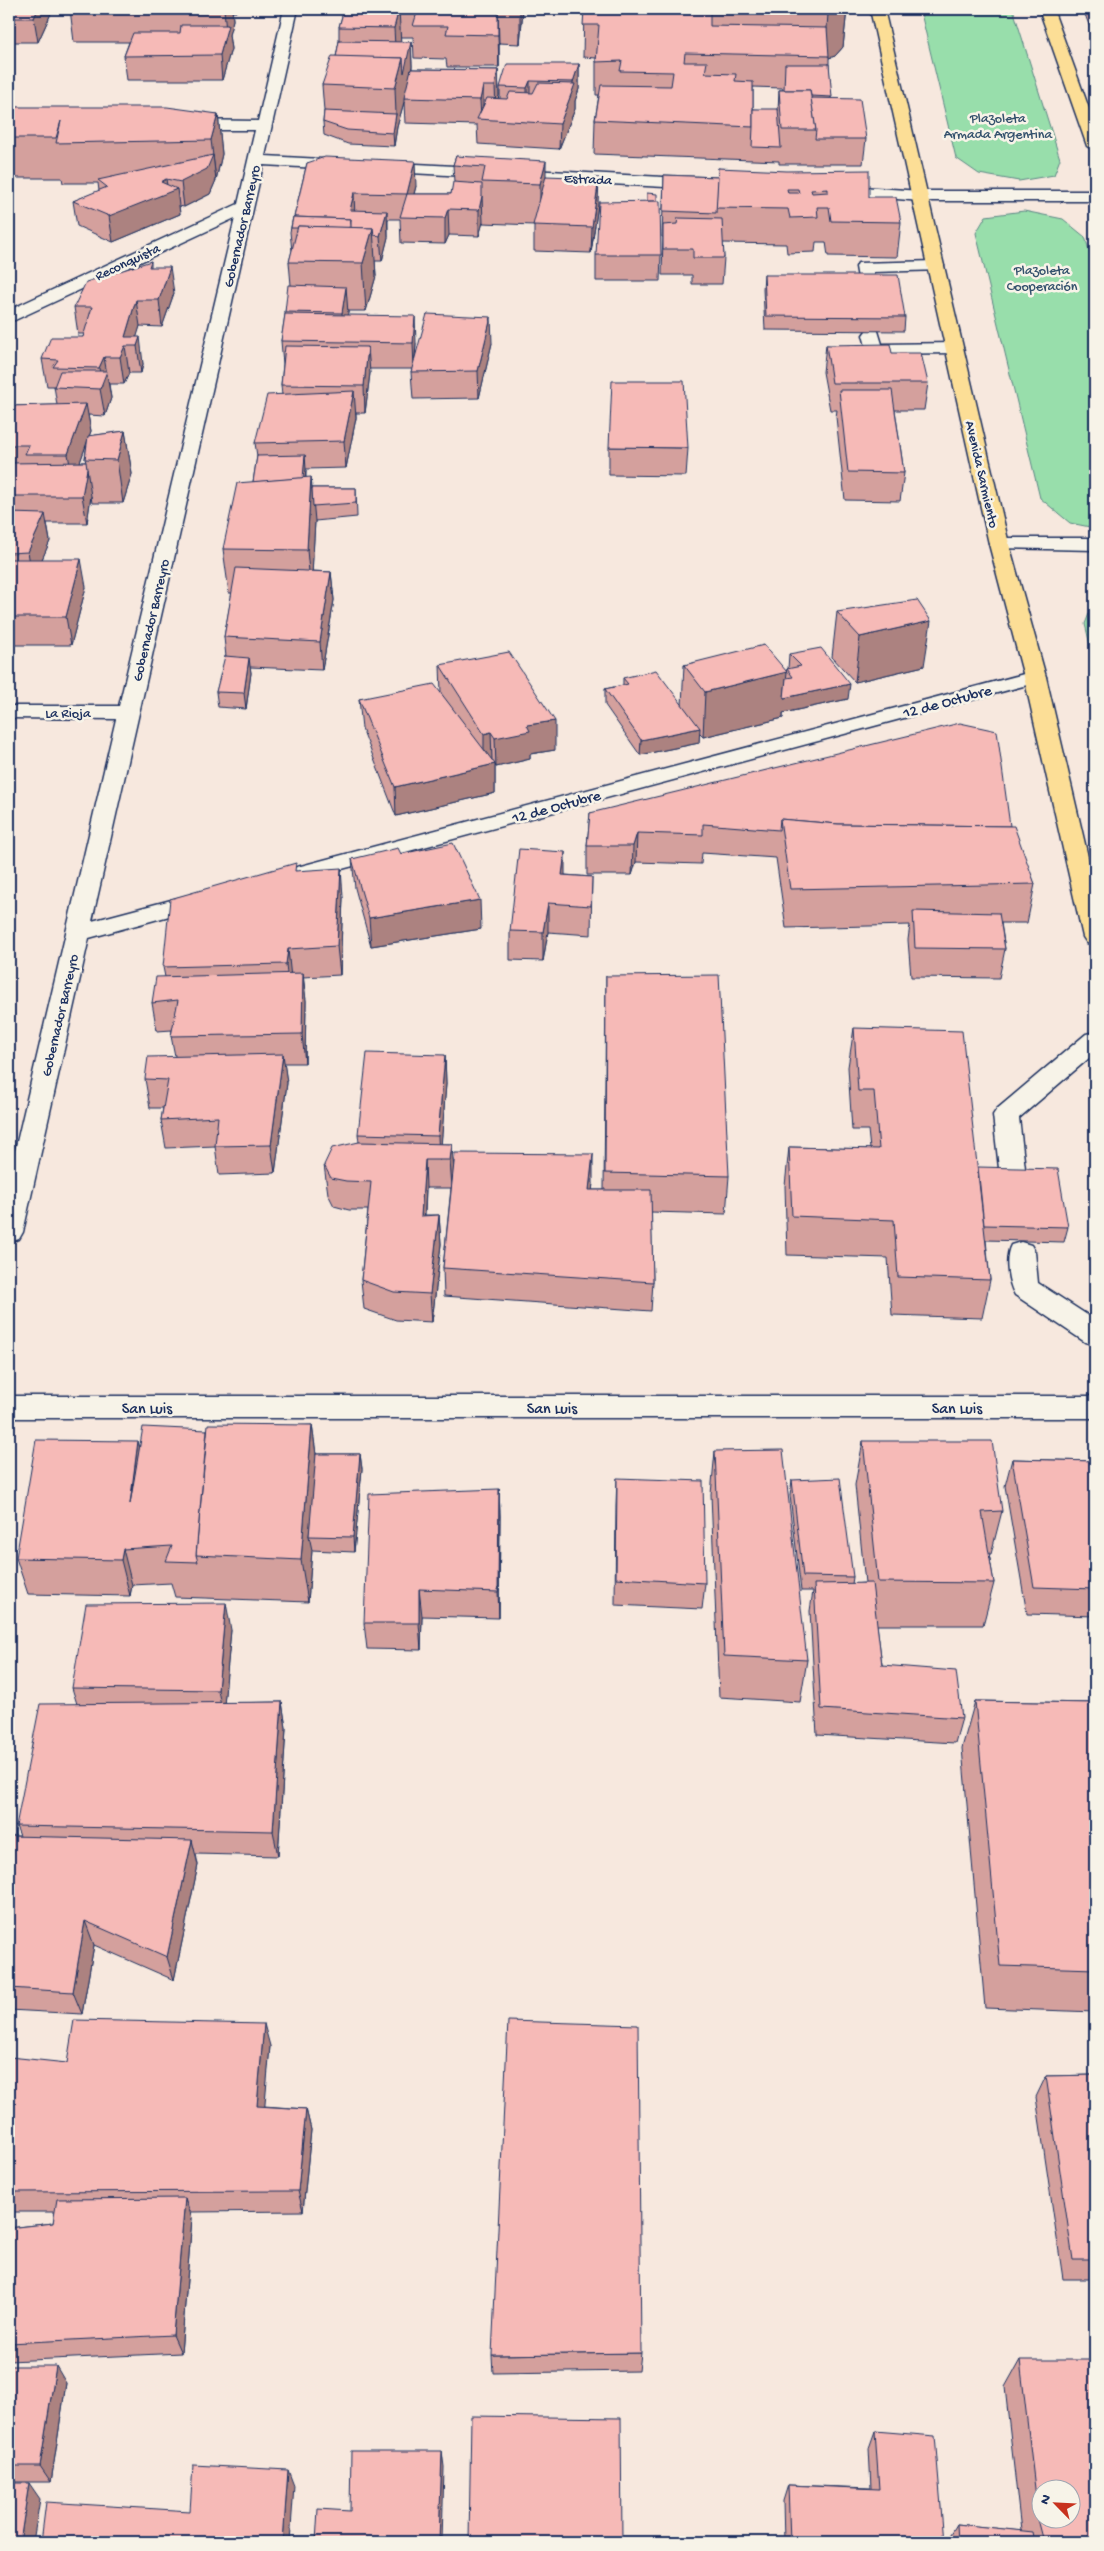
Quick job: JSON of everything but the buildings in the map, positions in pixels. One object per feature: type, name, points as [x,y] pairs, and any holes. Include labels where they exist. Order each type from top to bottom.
[{"type":"main road","name":"Avenida Sarmiento","points":[[878,9],[999,544],[1035,677],[1095,937]]},
{"type":"main road","points":[[1046,9],[1095,146]]},
{"type":"street","name":"Gobernador Barreyro","points":[[9,1232],[290,9]]},
{"type":"street","points":[[166,125],[264,126]]},
{"type":"street","name":"Estrada","points":[[256,160],[714,184]]},
{"type":"street","points":[[813,190],[921,196],[1095,196]]},
{"type":"street","name":"Reconquista","points":[[9,316],[245,207]]},
{"type":"street","points":[[866,285],[864,267],[936,266]]},
{"type":"street","points":[[872,335],[874,349],[954,348]]},
{"type":"street","points":[[999,544],[1095,544]]},
{"type":"street","name":"12 de Octubre","points":[[250,886],[1035,677]]},
{"type":"street","name":"La Rioja","points":[[9,712],[128,713]]},
{"type":"street","points":[[78,932],[221,894]]},
{"type":"street","points":[[1013,1177],[1006,1115],[1095,1040]]},
{"type":"street","points":[[1021,1252],[1025,1288],[1095,1334]]},
{"type":"street","name":"San Luis","points":[[9,1407],[1095,1407]]},
{"type":"green space","name":"Plazoleta Armada Argentina","points":[[920,9],[1013,9],[1060,159],[1054,175],[1019,181],[979,174],[956,158]]},
{"type":"green space","name":"Plazoleta Cooperación","points":[[1024,211],[1063,219],[1085,237],[1095,269],[1095,528],[1070,523],[1040,498],[976,233],[986,216]]},
{"type":"green space","points":[[1095,598],[1095,666],[1085,624]]}]
